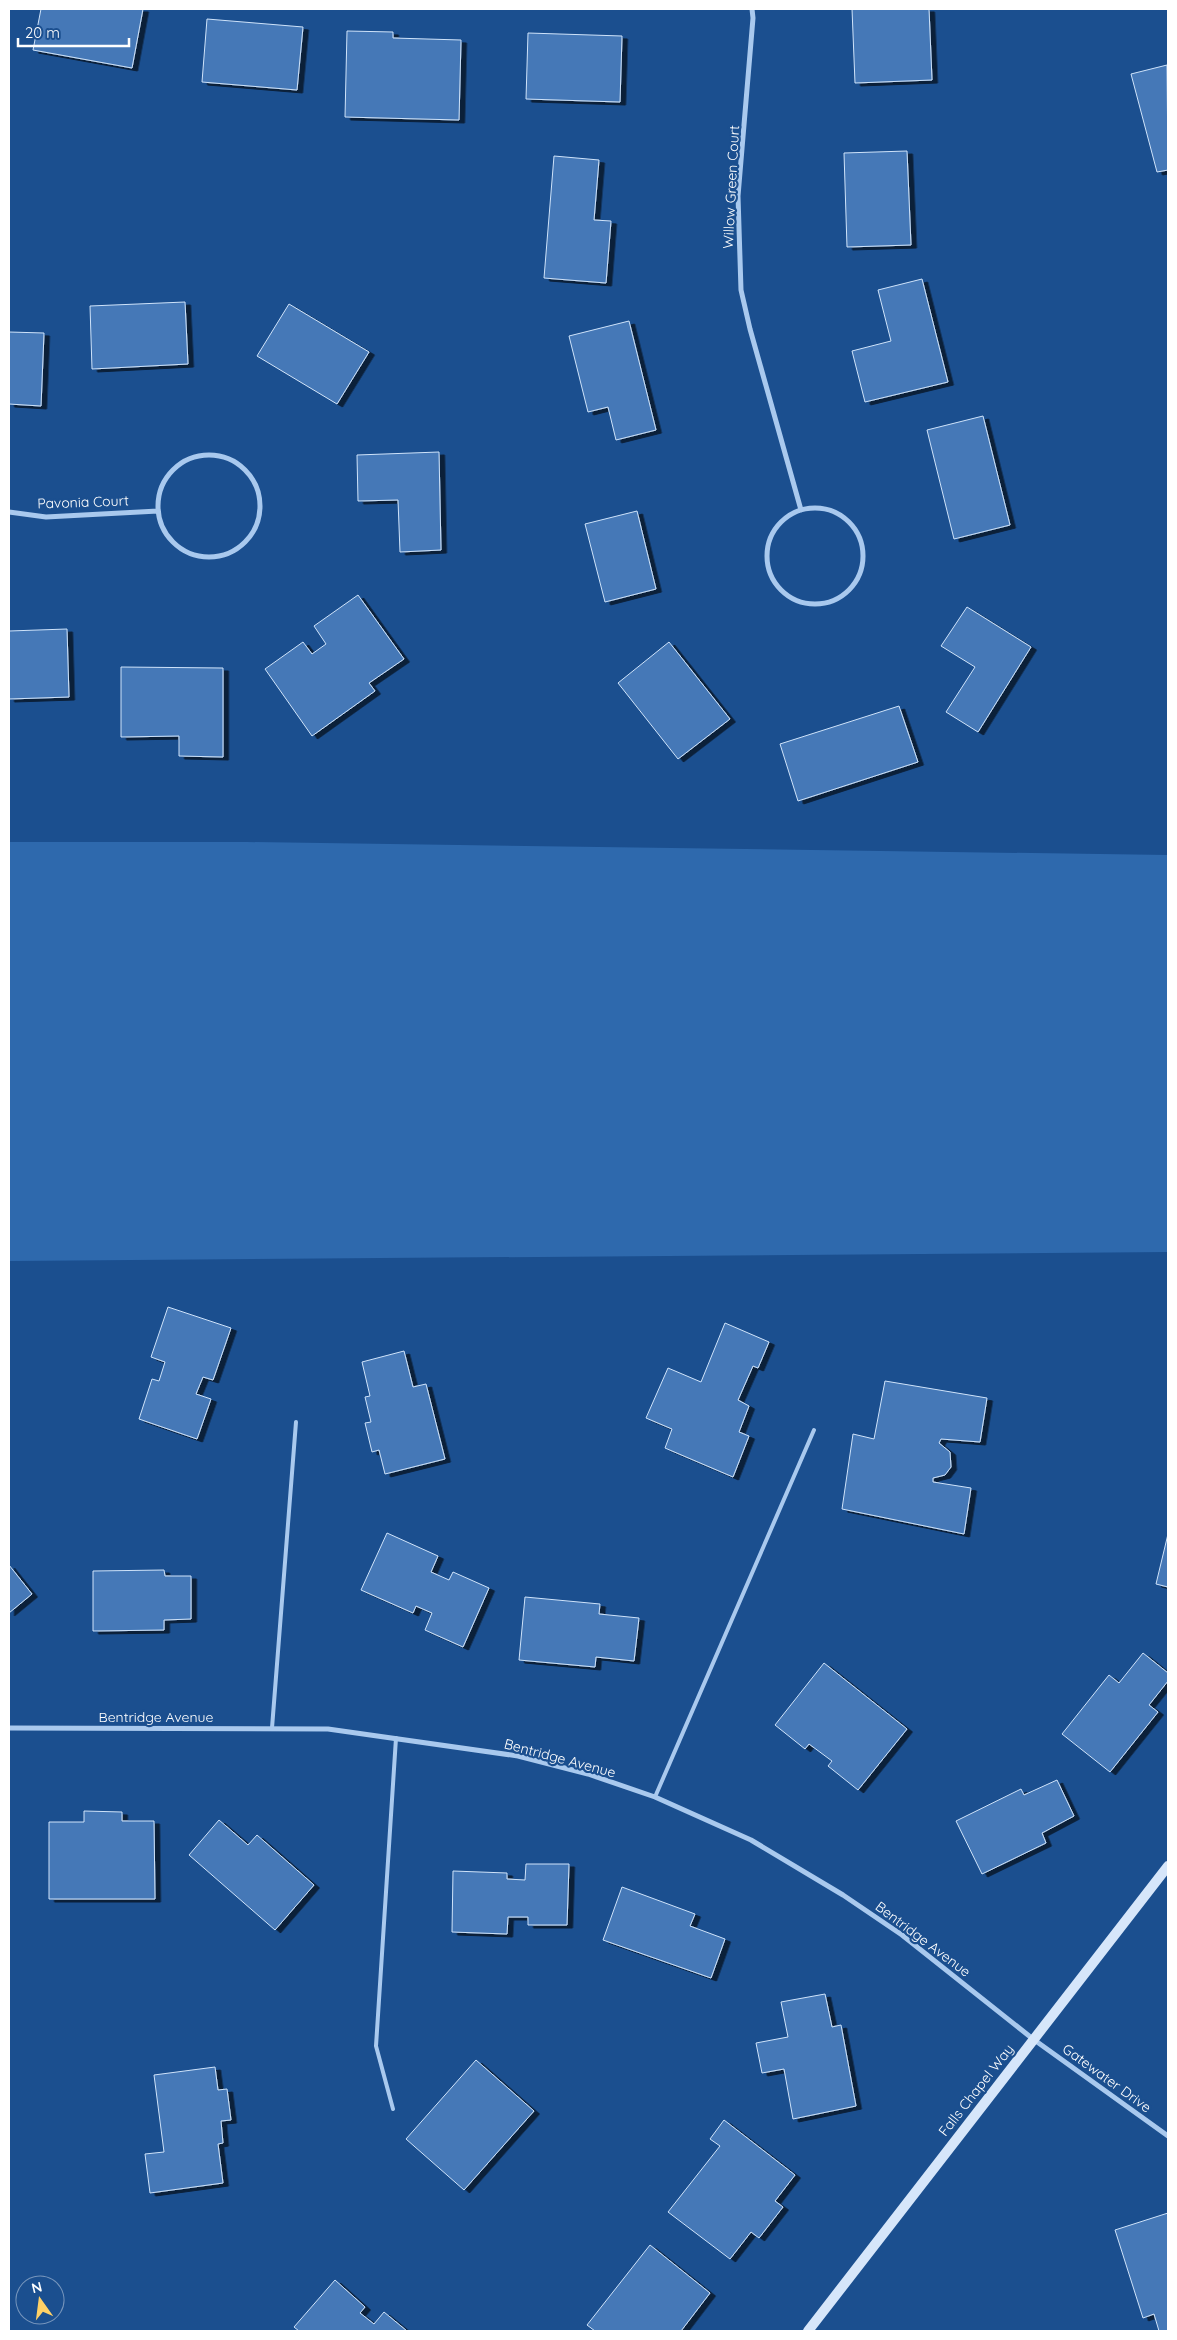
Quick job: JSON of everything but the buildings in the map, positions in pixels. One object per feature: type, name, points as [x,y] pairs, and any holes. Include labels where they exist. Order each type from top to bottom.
[{"type":"street","name":"Willow Green Court","points":[[752,9],[754,18],[738,196],[738,249],[741,290],[750,329],[801,510]]},
{"type":"street","points":[[204,455],[220,456],[242,467],[248,472],[256,486],[260,501],[259,517],[253,532],[243,544],[229,553],[214,557],[198,556],[183,550],[170,540],[162,526],[158,511],[159,495],[165,480],[175,468],[189,459],[204,455]]},
{"type":"street","points":[[817,507],[834,511],[848,520],[859,533],[864,549],[863,566],[857,582],[846,594],[830,603],[814,605],[797,602],[782,592],[772,579],[767,562],[768,546],[774,530],[785,518],[801,510],[817,507]]},
{"type":"street","name":"Pavonia Court","points":[[9,512],[46,516],[158,511]]},
{"type":"street","name":"Bentridge Avenue","points":[[9,1728],[328,1729],[518,1756],[588,1774],[655,1797],[751,1840],[843,1894],[902,1935],[1033,2039]]},
{"type":"street","name":"Falls Chapel Way","points":[[808,2331],[1168,1866]]},
{"type":"street","name":"Gatewater Drive","points":[[1033,2039],[1168,2136]]},
{"type":"lane","points":[[272,1728],[296,1422]]},
{"type":"lane","points":[[655,1797],[814,1430]]},
{"type":"lane","points":[[394,2109],[376,2046],[396,1738]]},
{"type":"shaded area","points":[[9,842],[247,842],[1168,855],[1168,1252],[9,1261]]}]
